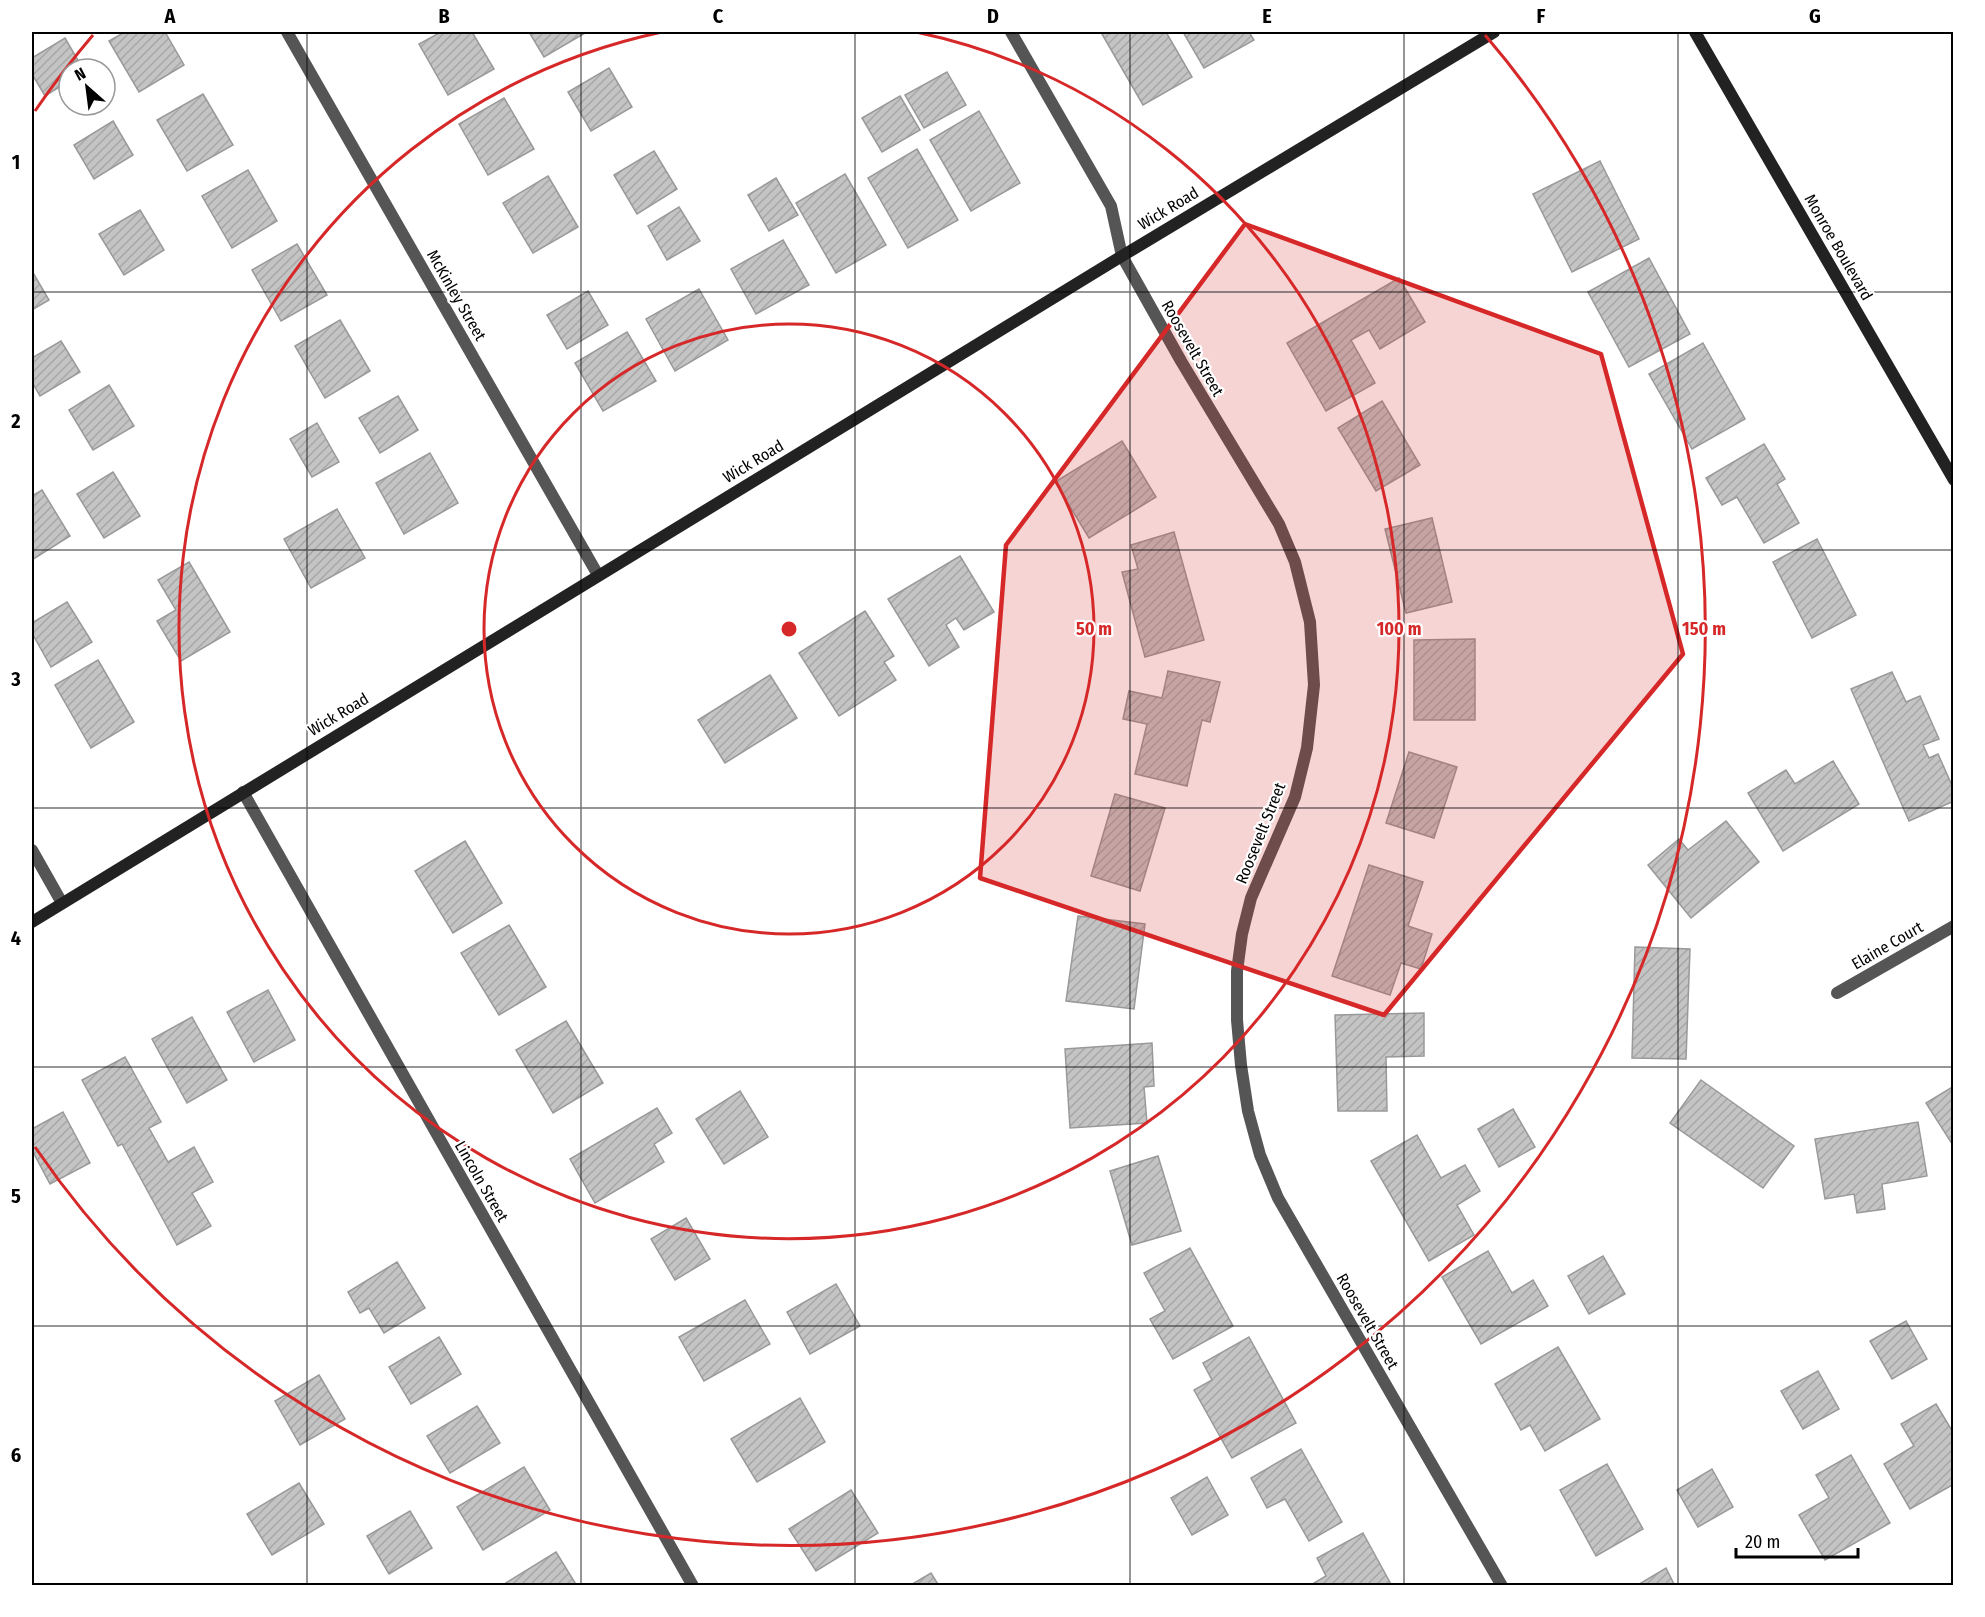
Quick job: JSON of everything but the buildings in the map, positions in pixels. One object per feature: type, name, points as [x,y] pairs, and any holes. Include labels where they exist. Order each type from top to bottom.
[{"type":"street","name":"McKinley Street","points":[[287,32],[598,575]]},
{"type":"street","name":"Roosevelt Street","points":[[1011,32],[1111,206],[1122,256],[1181,361],[1279,524],[1295,562],[1310,622],[1314,685],[1307,748],[1294,797],[1251,898],[1242,934],[1238,971],[1237,1020],[1248,1111],[1260,1155],[1278,1198],[1502,1586]]},
{"type":"street","name":"Wick Road","points":[[32,922],[1122,256],[1494,32]]},
{"type":"street","name":"Monroe Boulevard","points":[[1695,32],[1953,480]]},
{"type":"street","name":"Lincoln Street","points":[[243,792],[693,1586]]},
{"type":"street","points":[[32,850],[62,903]]},
{"type":"street","name":"Elaine Court","points":[[1837,993],[1953,926]]},
{"type":"highlighted area","points":[[1245,224],[1601,354],[1683,654],[1384,1015],[980,878],[1006,545]]}]
